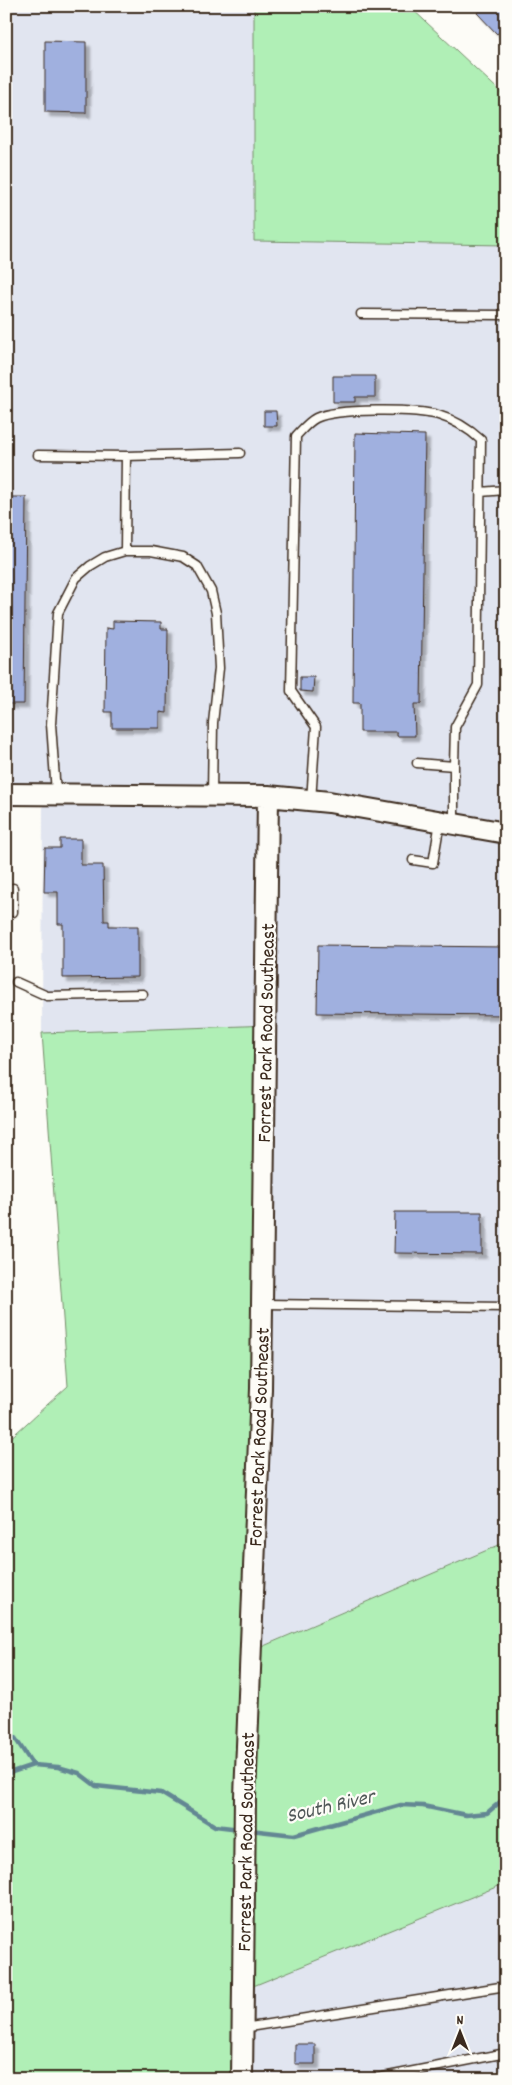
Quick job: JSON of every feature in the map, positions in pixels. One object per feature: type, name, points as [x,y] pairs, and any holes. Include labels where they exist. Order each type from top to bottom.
[{"type":"street","points":[[6,794],[268,796],[312,801],[506,833]]},
{"type":"street","name":"Forrest Park Road Southeast","points":[[242,2079],[245,1797],[261,1389],[268,796]]},
{"type":"lane","points":[[361,314],[506,315]]},
{"type":"lane","points":[[312,801],[316,727],[290,690],[296,436],[314,419],[341,412],[424,412],[438,415],[465,426],[481,440],[478,685],[455,728],[454,766],[447,823],[433,863],[413,860]]},
{"type":"lane","points":[[38,455],[126,456],[240,453]]},
{"type":"lane","points":[[125,551],[126,456]]},
{"type":"lane","points":[[480,492],[506,490]]},
{"type":"lane","points":[[56,794],[51,724],[58,613],[76,578],[90,566],[105,557],[125,551],[151,551],[183,557],[197,566],[211,591],[216,613],[219,668],[212,723],[212,796]]},
{"type":"lane","points":[[417,763],[454,766]]},
{"type":"lane","points":[[13,888],[9,897],[13,912]]},
{"type":"lane","points":[[16,982],[47,996],[143,994]]},
{"type":"lane","points":[[262,1304],[506,1307]]},
{"type":"lane","points":[[243,2028],[506,1986]]},
{"type":"lane","points":[[373,2079],[506,2053]]},
{"type":"shaded area","points":[[6,6],[254,6],[254,241],[506,245],[506,1542],[251,1651],[272,1025],[42,1033],[43,801],[6,800]]},
{"type":"shaded area","points":[[506,1883],[506,2079],[245,2079],[246,1989]]},
{"type":"green space","points":[[254,6],[409,6],[506,97],[506,245],[254,241]]},
{"type":"green space","points":[[272,1025],[252,1651],[506,1542],[506,1883],[246,1989],[245,2079],[6,2079],[6,1442],[68,1386],[42,1033]]},
{"type":"building","points":[[484,6],[498,6],[504,13],[506,26],[497,34],[477,13]]},
{"type":"building","points":[[45,41],[86,42],[86,113],[45,112]]},
{"type":"building","points":[[333,376],[375,376],[375,397],[355,397],[355,402],[333,402]]},
{"type":"building","points":[[264,411],[276,411],[277,426],[264,426]]},
{"type":"building","points":[[355,433],[425,435],[421,704],[414,704],[415,736],[397,736],[397,732],[360,732],[360,703],[353,703]]},
{"type":"building","points":[[6,497],[26,497],[24,704],[6,704]]},
{"type":"building","points":[[113,621],[161,622],[161,629],[168,629],[167,713],[160,712],[160,728],[112,728],[112,712],[105,712],[106,628],[113,629]]},
{"type":"building","points":[[300,677],[314,677],[313,692],[300,691]]},
{"type":"building","points":[[60,839],[81,839],[81,865],[103,865],[104,921],[109,921],[109,926],[138,926],[138,977],[63,978],[63,924],[58,924],[58,892],[44,892],[45,848],[60,848]]},
{"type":"building","points":[[318,945],[506,947],[506,1015],[317,1013]]},
{"type":"building","points":[[395,1212],[482,1212],[482,1254],[394,1253]]},
{"type":"building","points":[[295,2044],[315,2044],[315,2064],[295,2064]]},
{"type":"waterway","name":"South River","points":[[6,1732],[15,1738],[33,1765]]},
{"type":"waterway","name":"South River","points":[[6,1774],[33,1765],[58,1767],[79,1773],[96,1786],[161,1793],[215,1826],[240,1829]]},
{"type":"waterway","name":"South River","points":[[250,1830],[294,1835],[401,1805],[423,1806],[466,1815],[487,1813],[506,1797]]}]
